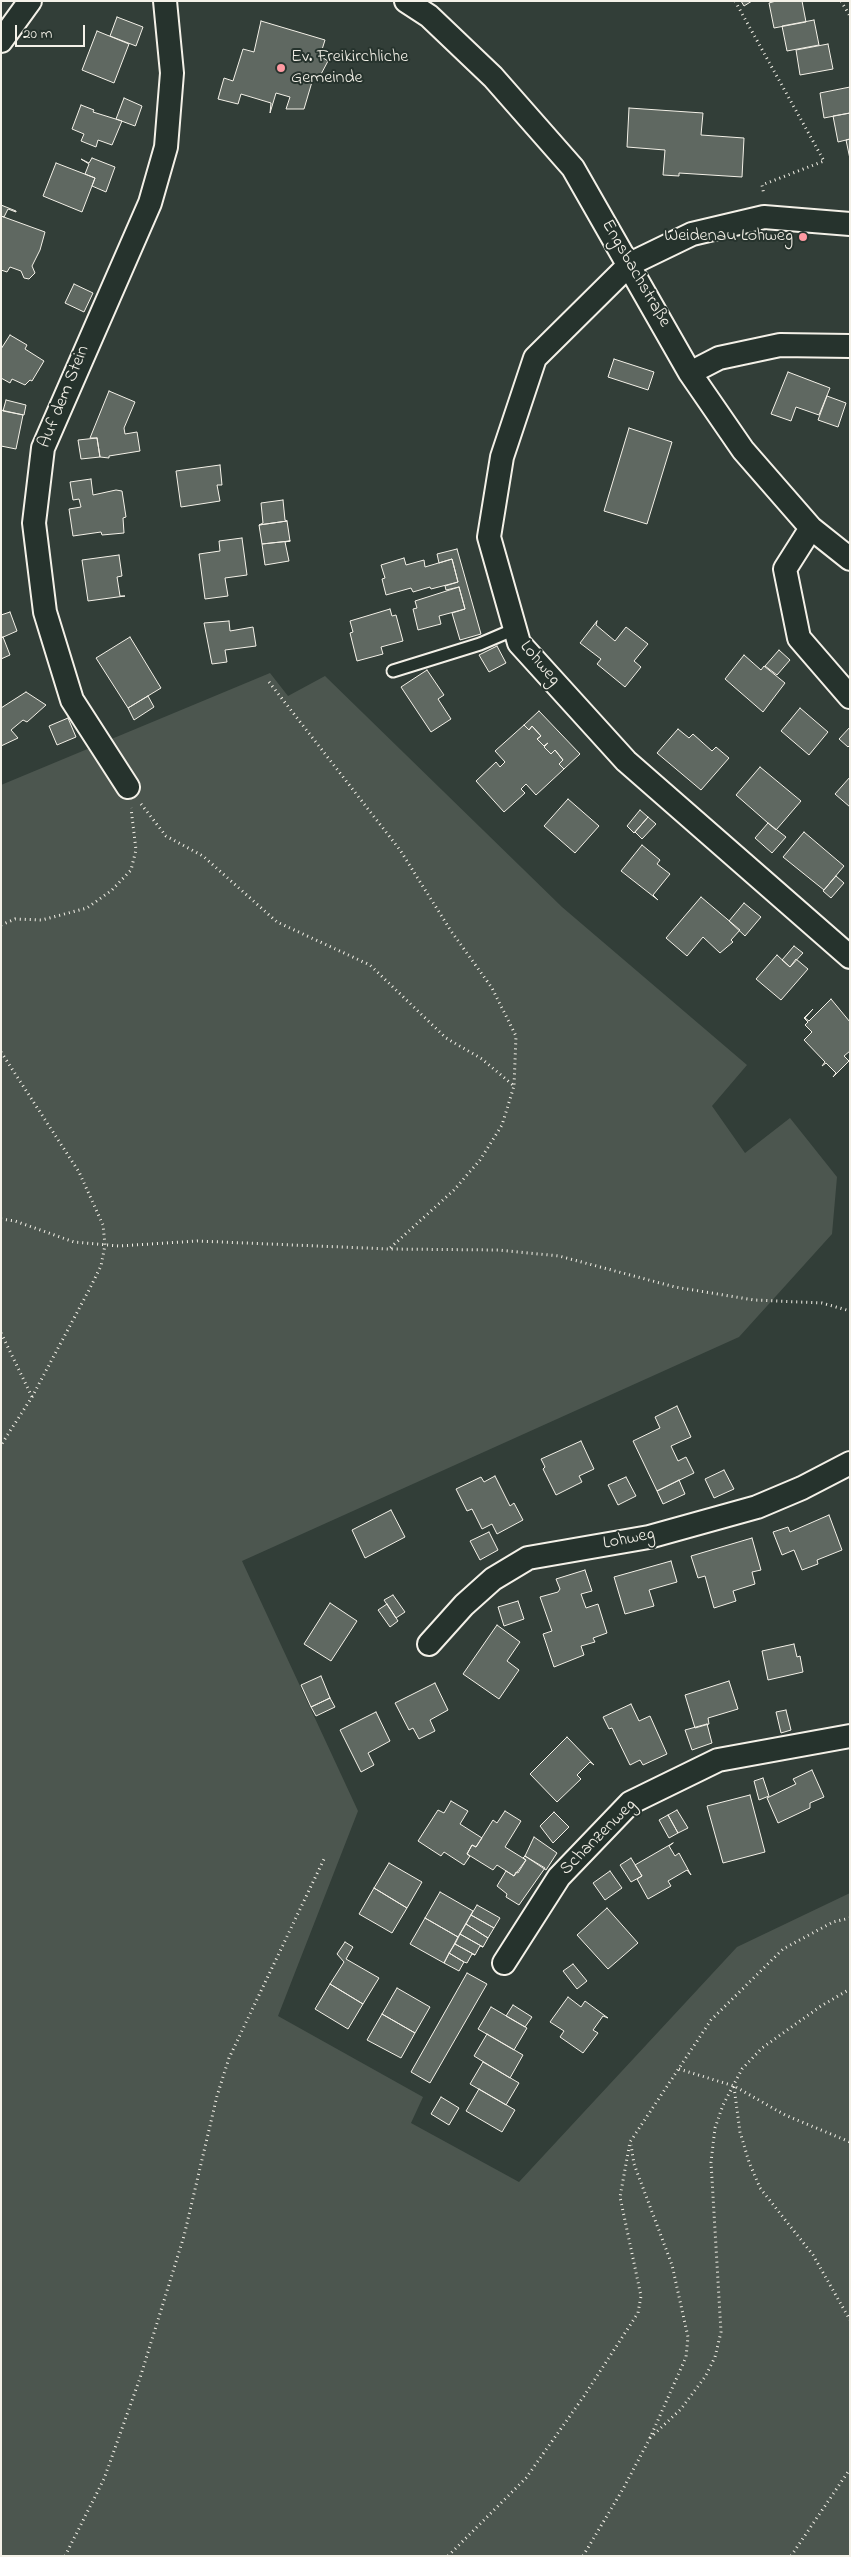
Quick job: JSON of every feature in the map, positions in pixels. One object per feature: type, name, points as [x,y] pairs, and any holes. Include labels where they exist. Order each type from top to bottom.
[{"type":"street","points":[[1,41],[30,1]]},
{"type":"street","name":"Auf dem Stein","points":[[128,788],[72,700],[44,612],[34,522],[43,448],[150,203],[166,148],[172,74],[165,1]]},
{"type":"street","name":"Engsbachstraße","points":[[406,1],[429,16],[493,77],[573,168],[630,264],[690,373],[743,450],[811,528],[850,559]]},
{"type":"street","name":"Lohweg","points":[[850,224],[769,217],[692,234],[630,264],[535,358],[502,457],[489,537],[519,643],[626,760],[850,957]]},
{"type":"street","points":[[690,373],[718,358],[780,344],[850,346]]},
{"type":"street","points":[[811,528],[785,569],[799,638],[850,697]]},
{"type":"street","name":"Lohweg","points":[[429,1644],[464,1605],[493,1579],[528,1558],[649,1537],[757,1507],[810,1484],[850,1463]]},
{"type":"street","name":"Schanzenweg","points":[[504,1963],[559,1877],[630,1803],[718,1760],[850,1736]]},
{"type":"lane","points":[[392,671],[480,644],[515,629]]},
{"type":"path","points":[[735,1],[824,162],[762,185],[769,217]]},
{"type":"path","points":[[841,1],[850,16]]},
{"type":"path","points":[[269,682],[400,850],[451,931],[492,988],[516,1036],[514,1086],[502,1125],[480,1160],[454,1190],[388,1249]]},
{"type":"path","points":[[1,925],[15,919],[42,920],[87,908],[112,890],[131,870],[136,850],[128,788]]},
{"type":"path","points":[[128,788],[166,836],[203,856],[277,922],[370,965],[446,1038],[482,1059],[514,1086]]},
{"type":"path","points":[[1,1052],[79,1172],[103,1225],[106,1245],[101,1266],[32,1397],[1,1445]]},
{"type":"path","points":[[1,1219],[15,1221],[74,1242],[106,1245],[197,1241],[388,1249],[498,1250],[559,1256],[675,1287],[754,1300],[822,1303],[850,1310]]},
{"type":"path","points":[[1,1333],[32,1397]]},
{"type":"path","points":[[65,2556],[104,2479],[140,2378],[184,2236],[217,2096],[228,2058],[324,1859]]},
{"type":"path","points":[[448,2556],[526,2478],[584,2396],[638,2313],[641,2296],[620,2198],[630,2142],[711,2020],[783,1949],[833,1922],[850,1918]]},
{"type":"path","points":[[650,2438],[681,2409],[705,2377],[715,2357],[721,2332],[711,2162],[715,2128],[723,2105],[742,2069],[762,2048],[820,2006],[850,1989]]},
{"type":"path","points":[[678,2069],[734,2086],[786,2115],[850,2142]]},
{"type":"path","points":[[734,2086],[740,2132],[749,2162],[760,2188],[813,2255],[850,2320]]},
{"type":"path","points":[[583,2556],[623,2489],[650,2438],[686,2357],[688,2337],[672,2265],[634,2164],[630,2142]]},
{"type":"path","points":[[791,2556],[850,2469]]},
{"type":"shaded area","points":[[270,673],[288,696],[325,676],[562,907],[747,1065],[712,1106],[745,1153],[790,1118],[837,1177],[832,1234],[739,1337],[242,1561],[358,1811],[278,2016],[423,2097],[411,2123],[519,2182],[737,1947],[850,1893],[850,2556],[1,2556],[1,785]]},
{"type":"building","points":[[741,1],[752,1],[744,6]]},
{"type":"building","points":[[776,1],[802,1],[806,22],[774,28],[769,3]]},
{"type":"building","points":[[117,17],[143,27],[136,46],[110,36]]},
{"type":"building","points":[[814,20],[819,45],[787,51],[782,26]]},
{"type":"building","name":"Ev. Freikirchliche Gemeinde","points":[[261,21],[325,40],[320,56],[328,61],[319,78],[314,75],[304,109],[286,109],[290,97],[276,93],[270,113],[271,103],[241,94],[238,104],[218,99],[224,78],[233,81],[243,49],[254,52]]},
{"type":"building","points":[[97,31],[129,44],[114,83],[82,70]]},
{"type":"building","points":[[828,44],[833,69],[800,75],[796,50]]},
{"type":"building","points":[[850,87],[850,113],[824,118],[820,93]]},
{"type":"building","points":[[124,98],[142,106],[135,126],[116,119]]},
{"type":"building","points":[[81,105],[94,110],[93,112],[122,121],[112,145],[98,140],[96,147],[81,141],[84,134],[72,129]]},
{"type":"building","points":[[629,108],[703,113],[701,135],[744,138],[742,177],[679,173],[679,176],[663,175],[665,150],[627,147]]},
{"type":"building","points":[[850,113],[850,139],[838,142],[833,116]]},
{"type":"building","points":[[850,139],[850,159],[846,140]]},
{"type":"building","points":[[92,158],[115,167],[106,192],[92,186],[95,178],[85,174],[89,164],[81,159],[89,163]]},
{"type":"building","points":[[56,163],[95,178],[82,212],[43,196]]},
{"type":"building","points":[[1,205],[16,212],[8,209],[4,217],[1,216]]},
{"type":"building","points":[[1,216],[45,232],[40,250],[32,266],[35,273],[29,279],[24,278],[21,271],[10,267],[7,272],[1,270]]},
{"type":"building","points":[[74,284],[93,293],[84,312],[65,303]]},
{"type":"building","points":[[10,335],[27,345],[25,349],[44,361],[32,381],[30,380],[25,385],[12,379],[10,383],[1,378],[1,349]]},
{"type":"building","points":[[614,359],[654,372],[648,390],[608,377]]},
{"type":"building","points":[[788,372],[830,388],[819,415],[796,407],[791,421],[771,414]]},
{"type":"building","points":[[109,391],[135,402],[124,428],[125,434],[137,432],[140,451],[109,456],[109,458],[100,457],[97,438],[90,438]]},
{"type":"building","points":[[827,396],[846,403],[838,427],[818,420]]},
{"type":"building","points":[[6,400],[26,405],[24,415],[3,411]]},
{"type":"building","points":[[1,410],[23,415],[16,449],[1,446]]},
{"type":"building","points":[[629,428],[672,442],[647,524],[604,511]]},
{"type":"building","points":[[97,438],[100,457],[81,459],[78,440]]},
{"type":"building","points":[[220,465],[222,485],[217,485],[220,501],[181,507],[176,471]]},
{"type":"building","points":[[91,479],[93,495],[116,490],[122,491],[126,517],[123,518],[124,533],[102,535],[101,532],[73,536],[69,509],[81,507],[79,499],[73,500],[70,482]]},
{"type":"building","points":[[283,500],[285,520],[287,521],[259,525],[263,523],[261,503]]},
{"type":"building","points":[[287,521],[290,541],[262,544],[259,525]]},
{"type":"building","points":[[242,538],[247,575],[225,578],[228,596],[205,599],[199,554],[220,551],[219,541]]},
{"type":"building","points":[[290,541],[285,542],[289,561],[265,565],[262,544]]},
{"type":"building","points":[[457,549],[481,634],[460,640],[452,613],[465,609],[459,587],[446,590],[445,586],[458,582],[452,559],[439,563],[437,554]]},
{"type":"building","points":[[119,555],[122,576],[117,577],[120,596],[125,596],[88,601],[82,560]]},
{"type":"building","points":[[404,558],[406,565],[424,560],[425,567],[452,559],[458,582],[413,592],[411,588],[386,595],[382,579],[385,578],[381,565]]},
{"type":"building","points":[[459,587],[465,609],[439,616],[441,624],[418,630],[413,609],[417,608],[415,601]]},
{"type":"building","points":[[390,609],[392,616],[396,615],[403,641],[381,647],[383,654],[357,661],[350,633],[353,632],[350,621]]},
{"type":"building","points":[[10,612],[17,631],[1,638],[1,615]]},
{"type":"building","points":[[229,621],[230,631],[253,627],[256,646],[225,650],[227,662],[212,664],[204,623]]},
{"type":"building","points":[[597,621],[596,625],[615,641],[626,627],[648,644],[634,661],[641,667],[625,687],[597,664],[601,659],[580,643]]},
{"type":"building","points":[[3,637],[10,655],[1,659],[1,638]]},
{"type":"building","points":[[130,637],[161,688],[128,708],[96,658]]},
{"type":"building","points":[[497,646],[506,663],[489,672],[479,655]]},
{"type":"building","points":[[779,650],[790,660],[777,675],[765,666]]},
{"type":"building","points":[[744,655],[761,670],[764,666],[785,683],[763,712],[725,679]]},
{"type":"building","points":[[427,670],[444,695],[438,699],[451,719],[431,732],[401,687]]},
{"type":"building","points":[[26,692],[46,705],[27,722],[23,720],[11,730],[18,738],[1,746],[1,708]]},
{"type":"building","points":[[148,696],[154,707],[134,720],[128,708]]},
{"type":"building","points":[[800,708],[828,732],[809,755],[781,731]]},
{"type":"building","points":[[539,711],[580,754],[564,769],[559,764],[563,760],[555,750],[551,754],[544,747],[548,743],[544,746],[537,739],[541,736],[532,726],[529,730],[524,725]]},
{"type":"building","points":[[68,718],[76,737],[57,745],[49,726]]},
{"type":"building","points":[[524,725],[529,730],[532,726],[541,736],[537,739],[544,746],[548,743],[544,747],[551,754],[555,750],[563,760],[559,764],[564,769],[536,795],[526,784],[521,789],[525,793],[504,812],[476,781],[496,762],[500,767],[505,762],[495,751]]},
{"type":"building","points":[[850,727],[850,745],[848,747],[839,739]]},
{"type":"building","points":[[678,729],[689,738],[693,734],[712,751],[716,747],[729,758],[701,790],[657,753]]},
{"type":"building","points":[[760,767],[801,801],[776,830],[736,795]]},
{"type":"building","points":[[850,777],[850,807],[835,794]]},
{"type":"building","points":[[568,799],[599,826],[575,853],[544,826]]},
{"type":"building","points":[[640,810],[648,817],[634,833],[627,826]]},
{"type":"building","points":[[648,817],[656,824],[642,839],[635,832]]},
{"type":"building","points":[[768,823],[786,837],[772,853],[755,838]]},
{"type":"building","points":[[804,832],[844,866],[824,890],[783,857]]},
{"type":"building","points":[[642,845],[660,860],[657,864],[670,874],[653,895],[658,900],[621,871]]},
{"type":"building","points":[[836,876],[844,883],[831,898],[823,891]]},
{"type":"building","points":[[701,897],[740,930],[731,940],[733,942],[720,953],[703,937],[687,956],[666,938]]},
{"type":"building","points":[[744,903],[761,917],[745,936],[729,921]]},
{"type":"building","points":[[794,946],[803,953],[790,967],[782,960]]},
{"type":"building","points":[[777,955],[790,967],[796,959],[808,969],[781,1000],[756,979]]},
{"type":"building","points":[[831,999],[850,1022],[850,1051],[844,1056],[849,1061],[833,1077],[836,1073],[826,1063],[822,1066],[825,1062],[804,1040],[812,1032],[805,1025],[808,1022],[804,1018],[813,1009],[805,1018],[809,1021]]},
{"type":"building","points":[[677,1406],[691,1437],[671,1446],[678,1461],[686,1457],[694,1473],[657,1491],[633,1441],[660,1428],[655,1417]]},
{"type":"building","points":[[581,1441],[594,1469],[579,1476],[582,1482],[556,1495],[543,1469],[545,1467],[541,1459]]},
{"type":"building","points":[[724,1470],[734,1489],[714,1498],[705,1479]]},
{"type":"building","points":[[495,1476],[510,1506],[514,1503],[523,1520],[497,1534],[492,1524],[482,1529],[472,1509],[467,1511],[456,1489],[481,1477],[484,1482]]},
{"type":"building","points":[[626,1477],[636,1496],[618,1505],[608,1485]]},
{"type":"building","points":[[679,1480],[685,1494],[663,1504],[657,1491]]},
{"type":"building","points":[[391,1510],[405,1537],[365,1558],[352,1530]]},
{"type":"building","points":[[829,1515],[842,1550],[817,1560],[818,1564],[802,1570],[794,1550],[782,1555],[773,1532],[788,1527],[790,1532]]},
{"type":"building","points":[[489,1532],[498,1550],[480,1560],[470,1541]]},
{"type":"building","points":[[752,1538],[761,1570],[752,1572],[755,1584],[733,1591],[736,1601],[714,1608],[705,1576],[698,1578],[691,1556]]},
{"type":"building","points":[[671,1561],[677,1582],[649,1590],[654,1606],[625,1614],[614,1577]]},
{"type":"building","points":[[585,1570],[592,1591],[581,1594],[586,1608],[598,1604],[607,1633],[593,1638],[595,1642],[581,1646],[584,1655],[554,1667],[543,1634],[552,1631],[540,1597],[558,1592],[560,1589],[556,1579]]},
{"type":"building","points":[[393,1595],[405,1612],[396,1618],[384,1600]]},
{"type":"building","points":[[518,1601],[524,1619],[504,1626],[498,1607]]},
{"type":"building","points":[[330,1603],[357,1621],[331,1661],[304,1644]]},
{"type":"building","points":[[387,1604],[398,1621],[390,1627],[378,1610]]},
{"type":"building","points":[[497,1625],[520,1642],[507,1661],[519,1670],[499,1699],[463,1674]]},
{"type":"building","points":[[794,1644],[797,1657],[800,1656],[803,1672],[768,1680],[762,1651]]},
{"type":"building","points":[[321,1676],[330,1698],[311,1707],[301,1685]]},
{"type":"building","points":[[729,1681],[738,1709],[708,1718],[709,1724],[695,1728],[685,1695]]},
{"type":"building","points":[[435,1683],[448,1710],[430,1720],[435,1731],[419,1739],[413,1728],[409,1730],[395,1703]]},
{"type":"building","points":[[330,1698],[335,1707],[316,1716],[311,1707]]},
{"type":"building","points":[[631,1704],[639,1721],[650,1716],[667,1754],[643,1765],[640,1760],[630,1765],[612,1728],[609,1729],[603,1717]]},
{"type":"building","points":[[786,1710],[791,1730],[781,1733],[776,1712]]},
{"type":"building","points":[[376,1712],[390,1741],[368,1753],[374,1765],[361,1772],[340,1730]]},
{"type":"building","points":[[707,1724],[712,1743],[692,1750],[685,1730]]},
{"type":"building","points":[[567,1737],[594,1765],[590,1762],[577,1775],[581,1779],[557,1802],[530,1774]]},
{"type":"building","points":[[812,1770],[824,1797],[810,1803],[810,1808],[778,1823],[767,1798],[796,1784],[793,1779]]},
{"type":"building","points":[[763,1778],[769,1796],[759,1800],[754,1781]]},
{"type":"building","points":[[750,1795],[765,1852],[723,1863],[707,1806]]},
{"type":"building","points":[[451,1801],[468,1811],[460,1824],[482,1838],[476,1847],[472,1845],[467,1854],[470,1856],[464,1865],[444,1852],[441,1856],[418,1841],[438,1810],[444,1813]]},
{"type":"building","points":[[677,1810],[688,1828],[678,1833],[668,1815]]},
{"type":"building","points":[[505,1811],[521,1821],[505,1847],[526,1860],[514,1876],[497,1865],[493,1870],[467,1854],[472,1845],[476,1847],[493,1820],[497,1823]]},
{"type":"building","points":[[554,1812],[569,1827],[553,1843],[540,1826]]},
{"type":"building","points":[[668,1815],[678,1833],[669,1838],[659,1820]]},
{"type":"building","points":[[534,1837],[557,1853],[546,1870],[525,1856]]},
{"type":"building","points":[[673,1843],[669,1846],[675,1856],[679,1853],[691,1875],[687,1870],[668,1881],[671,1886],[648,1899],[637,1879],[642,1876],[635,1865]]},
{"type":"building","points":[[525,1856],[545,1868],[519,1905],[506,1897],[507,1894],[497,1886],[506,1871],[514,1876],[516,1872],[518,1873],[526,1860],[523,1858]]},
{"type":"building","points":[[631,1858],[642,1876],[631,1882],[620,1865]]},
{"type":"building","points":[[389,1863],[422,1882],[407,1908],[374,1888]]},
{"type":"building","points":[[610,1871],[622,1888],[605,1900],[593,1883]]},
{"type":"building","points":[[374,1888],[407,1908],[392,1933],[359,1914]]},
{"type":"building","points":[[440,1892],[473,1911],[458,1937],[425,1918]]},
{"type":"building","points":[[477,1905],[500,1918],[494,1928],[471,1915]]},
{"type":"building","points":[[607,1908],[638,1943],[608,1969],[577,1935]]},
{"type":"building","points":[[471,1915],[494,1928],[488,1938],[466,1924]]},
{"type":"building","points":[[425,1918],[458,1937],[444,1963],[410,1944]]},
{"type":"building","points":[[466,1924],[488,1938],[483,1947],[460,1934]]},
{"type":"building","points":[[460,1934],[483,1947],[480,1946],[475,1955],[455,1944]]},
{"type":"building","points":[[345,1942],[353,1947],[346,1959],[379,1978],[363,2004],[330,1984],[344,1962],[337,1954]]},
{"type":"building","points":[[455,1944],[475,1955],[472,1954],[467,1963],[464,1962],[449,1953]]},
{"type":"building","points":[[449,1953],[464,1962],[459,1971],[444,1963]]},
{"type":"building","points":[[573,1964],[587,1981],[577,1989],[563,1971]]},
{"type":"building","points":[[467,1973],[487,1984],[430,2083],[411,2072]]},
{"type":"building","points":[[330,1984],[363,2004],[348,2029],[315,2009]]},
{"type":"building","points":[[397,1988],[430,2007],[415,2033],[382,2014]]},
{"type":"building","points":[[568,1997],[581,2007],[585,2001],[608,2018],[603,2016],[593,2030],[598,2033],[583,2053],[560,2037],[564,2031],[550,2022]]},
{"type":"building","points":[[513,2005],[532,2017],[525,2027],[506,2016]]},
{"type":"building","points":[[491,2007],[527,2028],[514,2050],[478,2029]]},
{"type":"building","points":[[382,2014],[415,2033],[401,2058],[367,2040]]},
{"type":"building","points":[[487,2034],[523,2055],[510,2078],[474,2056]]},
{"type":"building","points":[[483,2062],[519,2083],[506,2105],[470,2084]]},
{"type":"building","points":[[479,2089],[515,2110],[502,2132],[466,2111]]},
{"type":"building","points":[[441,2097],[459,2108],[449,2125],[431,2114]]},
{"type":"place","name":"Ev. Freikirchliche Gemeinde","points":[[281,68]]},
{"type":"place","name":"Weidenau Lohweg","points":[[803,237]]}]
